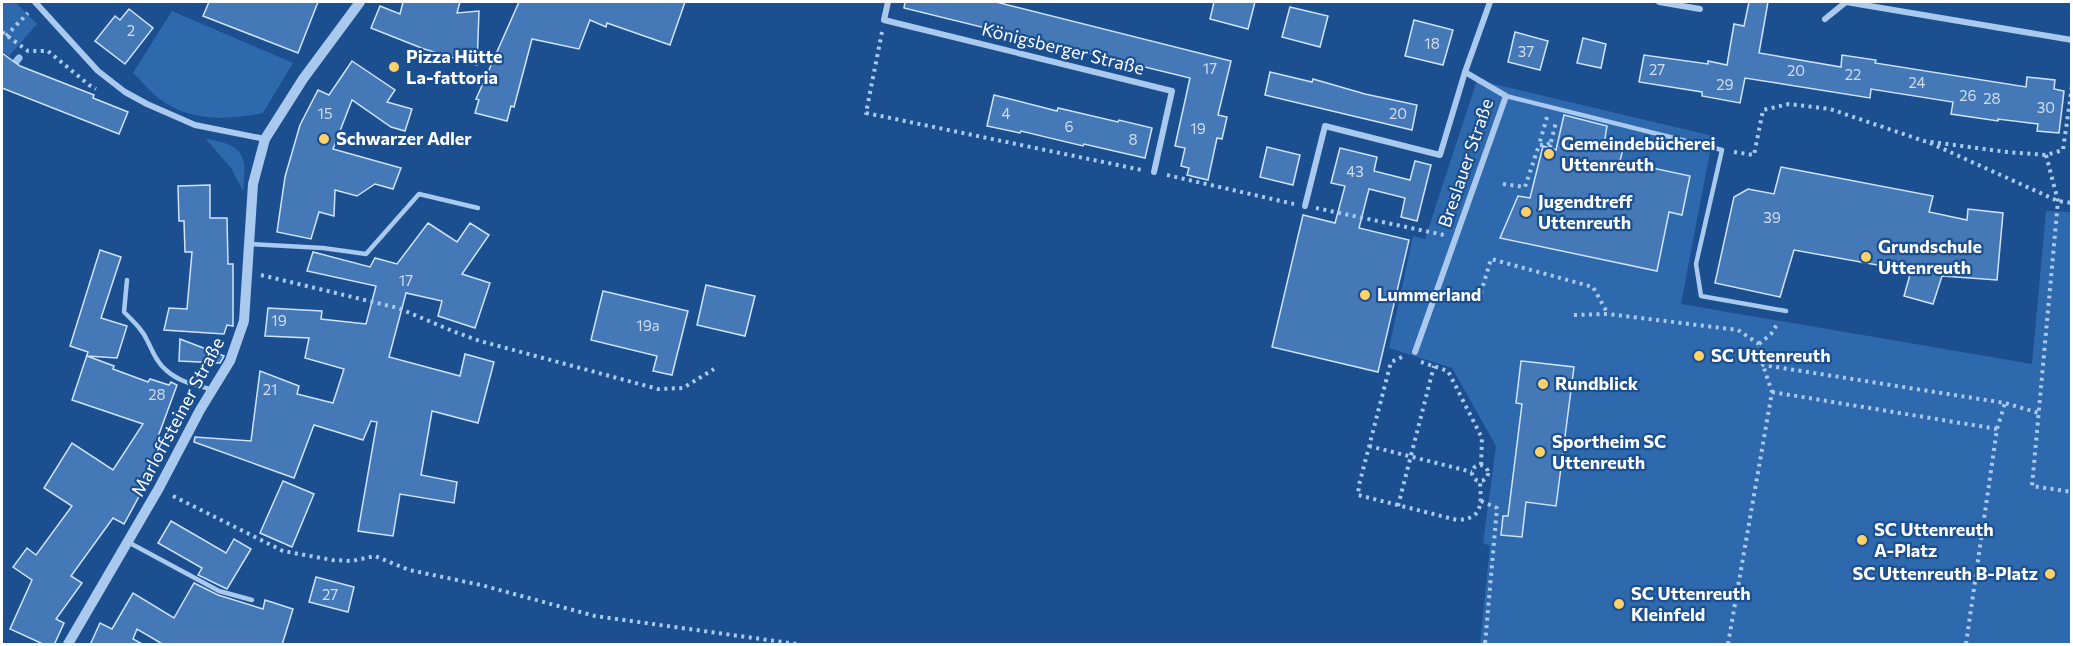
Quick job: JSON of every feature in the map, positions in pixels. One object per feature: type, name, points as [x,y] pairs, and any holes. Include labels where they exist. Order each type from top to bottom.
[{"type":"street","name":"Marloffsteiner Straße","points":[[68,645],[230,361],[240,338],[244,321],[253,184],[265,139],[303,79],[360,2]]},
{"type":"street","points":[[884,20],[888,2]]},
{"type":"street","points":[[1305,206],[1325,126],[1440,155],[1465,72],[1491,2]]},
{"type":"street","points":[[1659,2],[1700,9]]},
{"type":"street","points":[[1825,20],[1846,2],[2072,40]]},
{"type":"street","points":[[36,3],[98,71],[125,92],[195,125],[265,139]]},
{"type":"street","name":"Königsberger Straße","points":[[884,20],[1172,91],[1154,172]]},
{"type":"street","name":"Breslauer Straße","points":[[1415,352],[1506,96],[1465,72]]},
{"type":"lane","points":[[1506,96],[1722,150],[1696,264],[1701,296],[1786,311]]},
{"type":"lane","points":[[250,244],[323,248],[366,254],[419,194],[478,208]]},
{"type":"lane","points":[[127,280],[124,312],[148,340],[153,353],[165,370],[180,380],[213,390]]},
{"type":"lane","points":[[128,542],[219,591],[252,600]]},
{"type":"path","points":[[28,51],[4,34],[36,3]]},
{"type":"path","points":[[866,113],[884,20]]},
{"type":"path","points":[[1924,141],[2046,155],[2063,150],[2072,86]]},
{"type":"path","points":[[1722,150],[1754,155],[1763,110],[1789,104],[1830,110],[1924,141],[2058,201],[2072,203]]},
{"type":"path","points":[[1503,183],[1525,187],[1549,107]]},
{"type":"path","points":[[1550,148],[1560,110]]},
{"type":"path","points":[[1539,146],[1551,142]]},
{"type":"path","points":[[2046,155],[2058,201],[2032,486],[2072,492]]},
{"type":"path","points":[[1439,287],[1479,299],[1491,259],[1593,287],[1608,314]]},
{"type":"path","points":[[248,272],[398,308],[480,340],[658,389],[683,387],[714,369]]},
{"type":"path","points":[[1759,344],[1771,334],[1786,311]]},
{"type":"path","points":[[1574,315],[1608,314],[1738,330],[1759,344],[1772,393],[1728,645]]},
{"type":"path","points":[[1406,358],[1400,356],[1391,362],[1359,485],[1359,495],[1457,520],[1467,520],[1474,517],[1480,509],[1480,482]]},
{"type":"path","points":[[1412,360],[1448,371],[1482,438],[1481,465]]},
{"type":"path","points":[[1763,365],[2005,403],[2039,413]]},
{"type":"path","points":[[1398,506],[1434,366]]},
{"type":"path","points":[[1772,393],[1997,429]]},
{"type":"path","points":[[1966,645],[1997,429],[2005,403]]},
{"type":"path","points":[[1370,446],[1472,472]]},
{"type":"path","points":[[1472,472],[1481,465]]},
{"type":"path","points":[[1480,482],[1484,481],[1488,475],[1487,469],[1481,465]]},
{"type":"path","points":[[1472,472],[1474,479],[1480,482]]},
{"type":"path","points":[[159,488],[283,551],[332,560],[352,561],[375,556],[409,570],[482,585],[595,616],[797,645]]},
{"type":"path","points":[[1480,501],[1497,508],[1485,645]]},
{"type":"shaded area","points":[[2,2],[15,2],[37,24],[9,56],[2,51]]},
{"type":"shaded area","points":[[172,11],[293,63],[263,113],[212,118],[187,113],[175,109],[160,99],[133,73]]},
{"type":"shaded area","name":"SC Uttenreuth","points":[[1477,80],[1713,136],[1681,304],[2032,364],[2046,211],[2071,212],[2071,644],[1480,644],[1490,546],[1483,543],[1496,446],[1452,368],[1389,348],[1413,236],[1425,239]]},
{"type":"shaded area","points":[[206,139],[228,144],[240,153],[245,168],[243,191],[231,168]]},
{"type":"building","points":[[209,2],[318,2],[298,53],[203,16]]},
{"type":"building","points":[[403,2],[460,2],[457,13],[479,11],[477,65],[424,49],[371,28],[380,6],[400,14]]},
{"type":"building","points":[[519,2],[685,2],[670,45],[607,23],[606,27],[590,20],[579,49],[532,39],[514,107],[511,106],[507,121],[475,113],[479,100],[476,99]]},
{"type":"building","points":[[905,2],[996,2],[1231,61],[1218,115],[1227,117],[1222,139],[1217,138],[1208,180],[1187,175],[1189,168],[1181,166],[1185,148],[1175,146],[1190,78],[904,8]]},
{"type":"building","points":[[1214,2],[1255,2],[1248,29],[1210,19]]},
{"type":"building","points":[[1749,2],[1768,2],[1759,53],[1841,67],[1842,55],[1876,60],[1875,63],[2026,87],[2027,77],[2055,80],[2054,89],[2064,91],[2059,133],[2037,131],[2038,124],[1951,114],[1953,102],[1871,89],[1870,98],[1745,78],[1740,103],[1702,96],[1702,92],[1639,82],[1644,55],[1727,65],[1734,24],[1744,26]]},
{"type":"building","points":[[1290,7],[1328,16],[1320,47],[1282,37]]},
{"type":"building","points":[[129,9],[153,28],[125,64],[95,41],[115,16],[120,20]]},
{"type":"building","points":[[1414,20],[1453,30],[1443,65],[1405,56]]},
{"type":"building","points":[[1515,32],[1548,41],[1540,70],[1508,62]]},
{"type":"building","points":[[1583,38],[1606,44],[1601,68],[1577,63]]},
{"type":"building","points":[[2,53],[20,66],[94,95],[93,98],[128,112],[119,134],[2,88]]},
{"type":"building","points":[[352,61],[395,90],[387,102],[412,109],[405,131],[391,127],[352,100],[333,149],[401,168],[393,189],[375,184],[357,196],[335,190],[334,216],[319,212],[311,239],[277,232],[285,177],[300,125],[318,90],[329,95]]},
{"type":"building","points":[[1270,72],[1312,82],[1313,79],[1365,94],[1417,105],[1412,130],[1265,95]]},
{"type":"building","points":[[994,95],[1057,111],[1058,108],[1152,128],[1145,158],[1021,131],[1020,133],[987,126]]},
{"type":"building","points":[[1564,115],[1607,126],[1604,144],[1623,149],[1620,161],[1690,176],[1682,215],[1669,212],[1657,271],[1500,238],[1518,196],[1530,198],[1543,146],[1556,150]]},
{"type":"building","points":[[1267,147],[1300,155],[1293,185],[1260,177]]},
{"type":"building","points":[[1340,148],[1377,157],[1374,171],[1410,180],[1415,161],[1431,165],[1417,221],[1401,217],[1405,198],[1369,189],[1359,228],[1409,240],[1378,372],[1272,347],[1303,215],[1335,223],[1345,186],[1331,183]]},
{"type":"building","points":[[1781,167],[1933,196],[1929,212],[1967,220],[1968,209],[2003,213],[1997,280],[1942,276],[1933,304],[1904,296],[1911,271],[1794,250],[1780,297],[1715,283],[1734,197],[1748,189],[1774,194]]},
{"type":"building","points":[[210,185],[210,218],[227,218],[228,264],[233,264],[233,326],[227,325],[224,334],[164,330],[169,308],[187,309],[192,252],[185,252],[184,221],[179,221],[178,186]]},
{"type":"building","points":[[428,223],[457,242],[470,223],[489,235],[462,274],[490,283],[475,328],[438,316],[442,301],[406,293],[389,357],[460,376],[465,354],[494,362],[478,423],[432,411],[421,475],[457,482],[454,503],[400,494],[393,536],[358,531],[377,422],[371,421],[363,440],[314,425],[294,478],[194,442],[195,437],[251,441],[260,371],[299,386],[297,394],[333,403],[344,369],[305,358],[309,338],[265,336],[268,308],[322,311],[321,319],[366,324],[376,286],[307,271],[313,252],[370,267],[375,258],[397,264]]},
{"type":"building","points":[[100,250],[121,257],[101,318],[127,326],[117,358],[87,356],[148,382],[150,379],[177,385],[155,445],[162,450],[137,489],[142,491],[124,524],[113,518],[71,576],[82,583],[56,619],[64,623],[54,645],[45,645],[10,629],[32,580],[13,567],[27,548],[36,555],[72,506],[44,488],[72,443],[113,470],[143,424],[72,400],[88,352],[70,346]]},
{"type":"building","points":[[706,285],[755,296],[745,336],[697,325]]},
{"type":"building","points":[[603,291],[688,311],[672,375],[653,371],[657,356],[591,340]]},
{"type":"building","points":[[180,339],[224,356],[220,363],[179,361]]},
{"type":"building","name":"Sportheim SC Uttenreuth","points":[[1521,361],[1574,367],[1556,506],[1526,502],[1522,537],[1501,535],[1503,516],[1508,516],[1522,404],[1516,403]]},
{"type":"building","points":[[283,481],[314,494],[292,547],[260,533]]},
{"type":"building","points":[[171,521],[226,553],[234,539],[251,549],[227,589],[198,575],[202,568],[158,543]]},
{"type":"building","points":[[316,577],[354,587],[348,612],[309,602]]},
{"type":"building","points":[[194,583],[218,595],[263,609],[265,600],[293,609],[282,645],[164,645],[137,629],[133,639],[144,645],[90,645],[100,623],[112,629],[133,593],[174,618]]},
{"type":"waterway","points":[[2,79],[19,58]]},
{"type":"place","name":"Pizza Hütte La-fattoria","points":[[394,67]]},
{"type":"place","name":"Schwarzer Adler","points":[[324,139]]},
{"type":"place","name":"Gemeindebücherei Uttenreuth","points":[[1549,154]]},
{"type":"place","name":"Jugendtreff Uttenreuth","points":[[1526,212]]},
{"type":"place","name":"Grundschule Uttenreuth","points":[[1866,257]]},
{"type":"place","name":"Lummerland","points":[[1365,295]]},
{"type":"place","name":"SC Uttenreuth","points":[[1699,356]]},
{"type":"place","name":"Rundblick","points":[[1543,384]]},
{"type":"place","name":"Sportheim SC Uttenreuth","points":[[1540,452]]},
{"type":"place","name":"SC Uttenreuth A-Platz","points":[[1862,540]]},
{"type":"place","name":"SC Uttenreuth B-Platz","points":[[2050,574]]},
{"type":"place","name":"SC Uttenreuth Kleinfeld","points":[[1619,604]]}]
